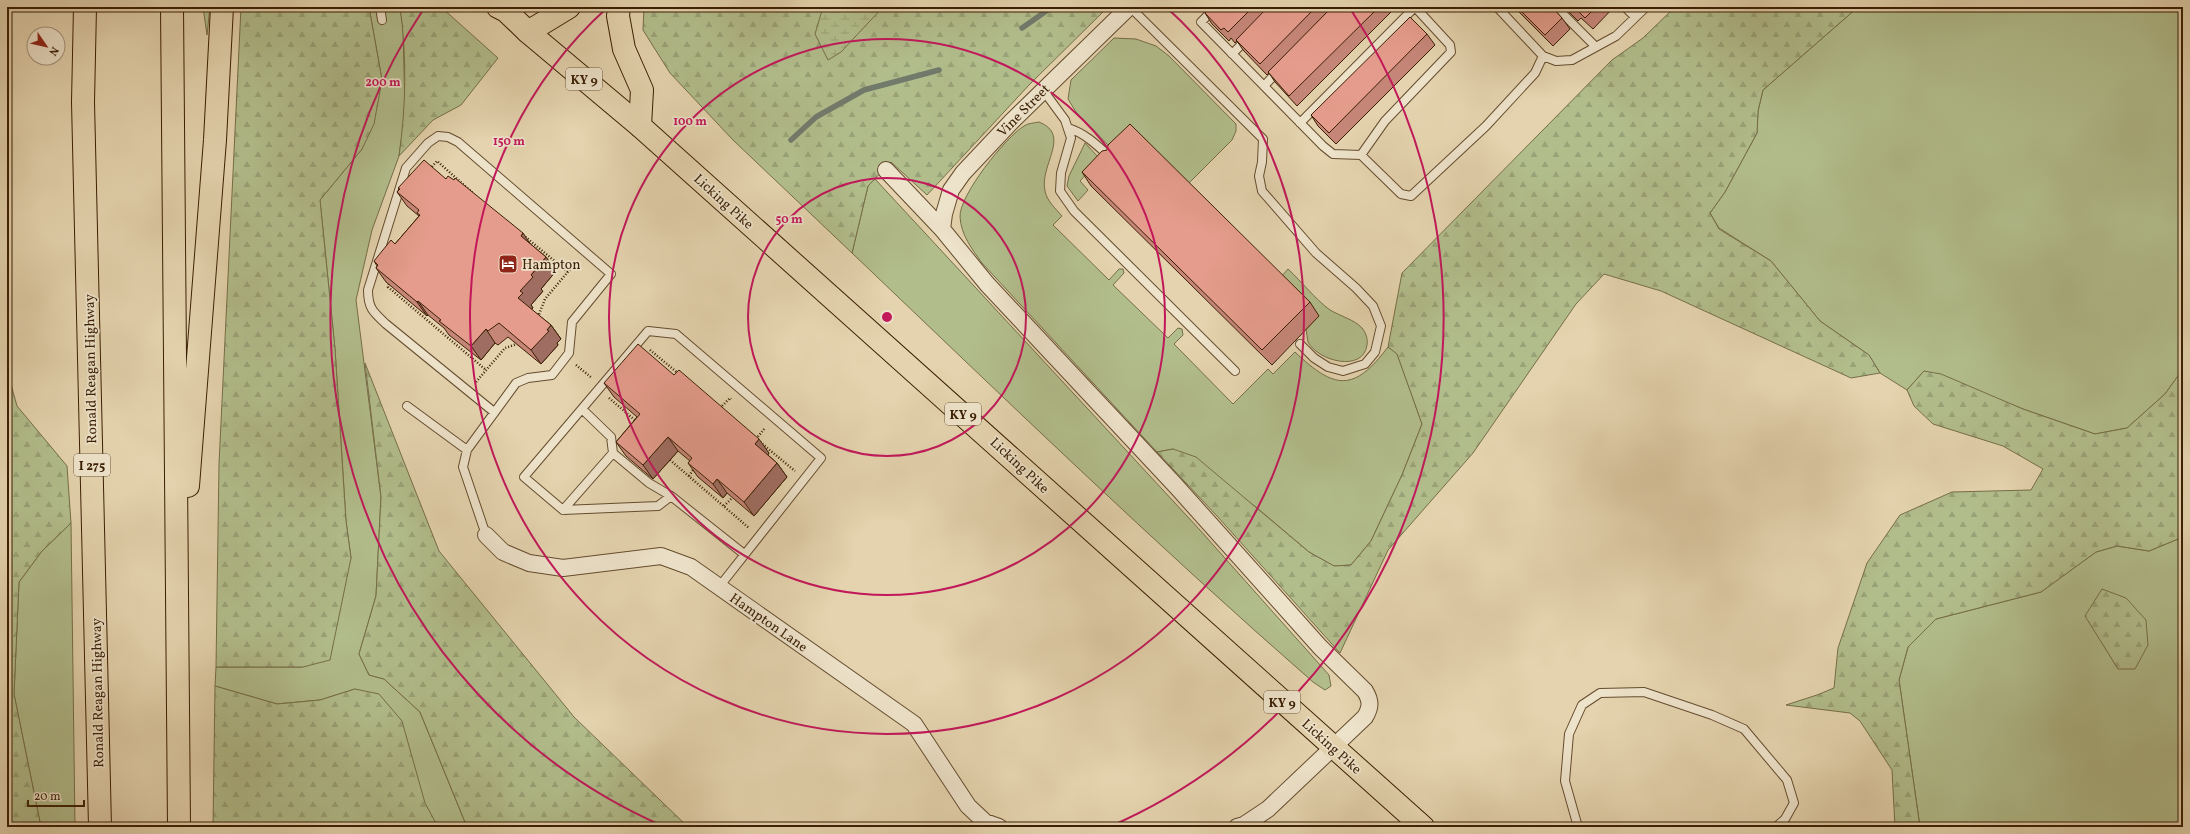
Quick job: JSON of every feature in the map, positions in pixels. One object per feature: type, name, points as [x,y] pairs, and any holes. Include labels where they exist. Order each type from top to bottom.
[{"type":"main road","name":"Ronald Reagan Highway","points":[[85,7],[83,102],[100,827]]},
{"type":"main road","points":[[172,7],[176,619],[179,827]]},
{"type":"main road","points":[[176,619],[197,380],[222,7]]},
{"type":"main road","points":[[528,32],[569,7]]},
{"type":"main road","points":[[618,7],[618,16],[624,48],[642,90],[640,126]]},
{"type":"main road","name":"Licking Pike","points":[[504,8],[528,32],[640,126],[1423,827]]},
{"type":"street","name":"Vine Street","points":[[942,229],[944,214],[951,190],[959,179],[1043,90],[1129,7]]},
{"type":"street","points":[[886,170],[942,229],[987,284],[1176,486],[1320,647],[1365,691],[1370,700],[1365,717],[1268,809],[1244,825],[1237,827]]},
{"type":"street","name":"Hampton Lane","points":[[486,535],[503,552],[529,563],[563,568],[661,556],[691,567],[914,724],[968,806],[985,822],[999,827]]},
{"type":"lane","points":[[380,7],[382,20]]},
{"type":"lane","points":[[1129,7],[1263,139],[1262,162],[1259,176],[1262,191],[1316,254],[1356,288],[1373,306],[1381,326],[1375,352],[1365,364],[1343,371],[1328,367],[1314,358],[1300,344]]},
{"type":"lane","points":[[1216,7],[1201,22],[1300,123],[1333,154],[1361,155],[1401,194],[1411,196],[1486,126],[1535,73],[1543,56]]},
{"type":"lane","points":[[1300,123],[1415,7],[1450,44],[1451,52],[1386,121],[1361,155]]},
{"type":"lane","points":[[1497,7],[1543,56],[1556,61],[1572,60],[1616,36],[1646,7]]},
{"type":"lane","points":[[1556,7],[1596,47]]},
{"type":"lane","points":[[1625,7],[1635,17]]},
{"type":"lane","points":[[1232,54],[1253,33]]},
{"type":"lane","points":[[1264,86],[1286,64]]},
{"type":"lane","points":[[1043,90],[1065,120],[1071,138],[1061,172],[1060,192],[1074,211],[1235,371]]},
{"type":"lane","points":[[1068,128],[1076,130],[1091,140],[1113,160]]},
{"type":"lane","points":[[486,535],[463,467],[467,450],[516,383],[528,378],[552,375],[569,353],[572,341],[572,322],[611,274],[458,142],[448,136],[438,136],[428,143],[406,168],[368,290],[368,303],[374,312],[386,324],[494,412]]},
{"type":"lane","points":[[671,496],[658,506],[563,510],[524,477],[648,331],[676,334],[821,458],[719,587]]},
{"type":"lane","points":[[407,406],[467,450]]},
{"type":"lane","points":[[582,409],[611,437],[613,453],[649,483],[671,496],[744,554]]},
{"type":"lane","points":[[563,510],[613,453]]},
{"type":"lane","points":[[1578,827],[1565,781],[1569,734],[1582,705],[1600,693],[1644,692],[1712,715],[1744,729],[1787,780],[1794,803],[1785,819],[1776,827]]},
{"type":"path","points":[[428,172],[437,161],[476,196]]},
{"type":"path","points":[[522,234],[568,272]]},
{"type":"path","points":[[537,320],[545,299],[584,251]]},
{"type":"path","points":[[389,284],[388,287],[486,370]]},
{"type":"path","points":[[469,392],[505,348],[517,344]]},
{"type":"path","points":[[645,355],[650,349],[684,377]]},
{"type":"path","points":[[566,357],[601,386]]},
{"type":"path","points":[[614,391],[609,398],[642,427]]},
{"type":"path","points":[[716,404],[720,410],[730,398],[736,403]]},
{"type":"path","points":[[760,423],[766,428],[756,439],[798,473]]},
{"type":"path","points":[[670,460],[750,528],[755,523]]},
{"type":"path","points":[[689,476],[693,470],[699,475]]},
{"type":"path","points":[[724,506],[732,498]]},
{"type":"green space","points":[[203,7],[210,7],[207,35]]},
{"type":"green space","points":[[241,7],[369,7],[382,80],[374,124],[362,149],[320,200],[335,349],[346,521],[351,558],[330,660],[303,667],[216,667],[219,464]]},
{"type":"green space","points":[[369,7],[400,7],[403,28],[405,113],[399,156],[372,230],[356,300],[381,497],[376,596],[359,654],[369,675],[384,679],[420,712],[467,827],[438,827],[355,689],[320,700],[277,704],[215,686],[216,667],[303,667],[351,558],[346,521],[335,349],[320,200],[362,149],[382,80]]},
{"type":"green space","points":[[400,7],[441,7],[498,58],[461,105],[433,120],[399,156],[405,82],[404,44]]},
{"type":"green space","points":[[644,7],[1108,7],[1030,84],[927,195],[891,162],[868,186],[852,253],[733,140],[670,73],[643,30]]},
{"type":"green space","points":[[823,7],[883,7],[841,52],[828,60],[815,34]]},
{"type":"green space","points":[[1675,7],[1858,7],[1763,90],[1758,111],[1757,133],[1725,192],[1710,213],[1719,229],[1771,261],[1820,321],[1869,355],[1880,373],[1851,378],[1661,291],[1604,274],[1576,304],[1473,453],[1388,550],[1340,653],[1217,516],[1157,452],[1173,449],[1196,457],[1309,552],[1334,566],[1351,565],[1371,541],[1402,475],[1422,424],[1397,354],[1388,347],[1402,273],[1612,60],[1643,38]]},
{"type":"green space","points":[[1858,7],[2183,7],[2183,369],[2165,394],[2127,428],[2095,434],[2023,409],[1924,371],[1907,390],[1880,373],[1869,355],[1820,321],[1771,261],[1719,228],[1710,213],[1725,192],[1757,133],[1758,111],[1763,90]]},
{"type":"green space","points":[[1114,38],[1136,39],[1156,46],[1169,56],[1236,124],[1236,131],[1232,140],[1187,185],[1115,152],[1076,112],[1068,99],[1071,80]]},
{"type":"green space","points":[[1039,122],[1048,128],[1053,135],[1054,143],[1044,181],[1045,191],[1049,201],[1062,216],[1053,225],[1109,280],[1119,269],[1123,269],[1124,273],[1113,285],[1168,338],[1178,328],[1182,329],[1183,335],[1174,344],[1233,404],[1268,369],[1273,374],[1295,352],[1309,365],[1322,374],[1333,379],[1344,381],[1365,372],[1376,362],[1388,347],[1397,353],[1422,424],[1402,475],[1371,541],[1351,565],[1334,566],[1309,552],[1256,507],[1173,449],[1157,452],[982,263],[974,252],[962,230],[960,217],[967,195],[985,167],[1006,142],[1026,125]]},
{"type":"green space","points":[[1085,143],[1100,159],[1080,181],[1088,190],[1078,201],[1067,186],[1069,176]]},
{"type":"green space","points":[[875,179],[1199,529],[1329,675],[1331,686],[1325,690],[1313,682],[1254,630],[1080,470],[852,253],[868,186]]},
{"type":"green space","points":[[1288,269],[1324,306],[1362,328],[1365,332],[1367,341],[1364,354],[1358,359],[1340,361],[1330,359],[1313,349],[1308,342],[1306,329],[1319,316],[1281,277]]},
{"type":"green space","points":[[365,363],[439,551],[574,717],[688,827],[467,827],[420,712],[384,679],[369,675],[359,654],[376,596],[381,497]]},
{"type":"green space","points":[[2183,369],[2183,537],[2149,551],[2117,546],[2096,552],[2041,592],[1936,619],[1908,647],[1899,680],[1920,827],[1895,827],[1892,770],[1860,721],[1850,713],[1786,705],[1834,688],[1838,648],[1867,563],[1900,515],[1952,492],[2031,490],[2043,469],[2003,446],[1933,424],[1914,406],[1907,390],[1924,371],[1941,374],[2023,409],[2095,434],[2127,428],[2165,394]]},
{"type":"green space","points":[[7,370],[17,406],[67,466],[71,523],[42,551],[19,582],[14,694],[41,827],[7,827]]},
{"type":"green space","points":[[71,523],[75,827],[41,827],[14,694],[19,582],[42,551]]},
{"type":"green space","points":[[2183,537],[2183,827],[1920,827],[1899,680],[1908,647],[1936,619],[2041,592],[2096,552],[2117,546],[2149,551]],"holes":[[[2146,620],[2118,669],[2103,644]]]},
{"type":"green space","points":[[2102,589],[2126,598],[2146,620],[2148,645],[2135,669],[2118,669],[2085,616]]},
{"type":"green space","points":[[215,686],[277,704],[320,700],[355,689],[379,694],[402,721],[425,803],[438,827],[213,827]]},
{"type":"building","points":[[1211,7],[1253,7],[1228,32],[1224,28],[1221,30],[1205,13]]},
{"type":"building","points":[[1268,7],[1316,7],[1260,64],[1236,40]]},
{"type":"building","points":[[1332,7],[1379,7],[1289,96],[1268,72]]},
{"type":"building","points":[[1517,7],[1552,7],[1562,18],[1545,35]]},
{"type":"building","points":[[1574,7],[1596,7],[1585,18]]},
{"type":"building","points":[[1410,17],[1427,34],[1329,133],[1311,115]]},
{"type":"building","points":[[1130,124],[1310,302],[1262,350],[1082,172],[1102,151],[1107,150],[1108,145]]},
{"type":"building","name":"Hampton","points":[[424,160],[446,179],[448,176],[454,180],[455,178],[523,233],[521,236],[546,257],[531,275],[533,277],[520,291],[523,293],[518,298],[551,325],[547,330],[549,331],[531,350],[499,323],[488,331],[486,329],[471,346],[376,268],[378,265],[374,261],[391,240],[395,244],[420,215],[417,213],[419,210],[397,192],[400,189],[398,188]]},
{"type":"building","points":[[638,344],[674,375],[679,370],[759,439],[755,444],[777,463],[744,502],[717,479],[713,484],[688,463],[692,458],[668,437],[643,465],[616,442],[640,414],[604,383]]},
{"type":"waterway","points":[[1022,28],[1052,7]]},
{"type":"waterway","points":[[791,140],[816,117],[864,90],[939,70]]},
{"type":"place","name":"Hampton","points":[[508,264]]}]
